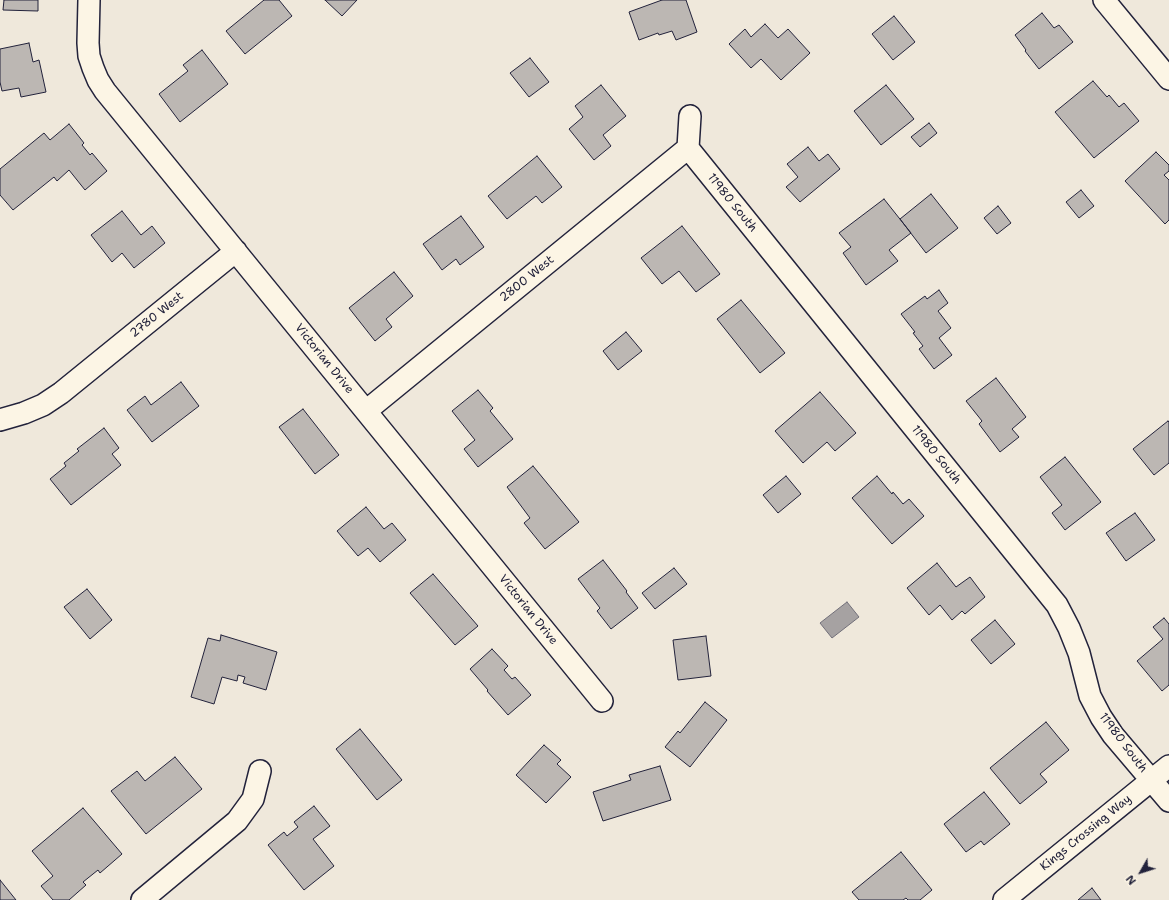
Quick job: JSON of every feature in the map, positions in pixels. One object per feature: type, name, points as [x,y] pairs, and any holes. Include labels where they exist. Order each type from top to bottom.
[{"type":"street","name":"Victorian Drive","points":[[89,0],[89,56],[92,68],[98,80],[602,701]]},
{"type":"street","points":[[1104,0],[1169,80]]},
{"type":"street","points":[[688,148],[690,116]]},
{"type":"street","name":"2800 West","points":[[366,411],[688,148]]},
{"type":"street","name":"11980 South","points":[[688,148],[1056,605],[1069,628],[1079,653],[1090,696],[1101,717],[1113,735],[1169,801]]},
{"type":"street","name":"2780 West","points":[[0,420],[24,413],[43,405],[78,379],[236,251]]},
{"type":"street","name":"Kings Crossing Way","points":[[1004,900],[1169,766]]},
{"type":"street","points":[[142,900],[237,821],[253,799],[260,771]]},
{"type":"shaded area","points":[[847,602],[859,617],[832,638],[820,623]]},
{"type":"building","points":[[4,0],[38,0],[38,11],[3,10]]},
{"type":"building","points":[[264,0],[279,0],[292,16],[245,54],[226,31]]},
{"type":"building","points":[[325,0],[357,0],[342,16]]},
{"type":"building","points":[[662,0],[686,0],[697,32],[676,40],[672,31],[659,35],[658,33],[639,40],[629,12]]},
{"type":"building","points":[[1042,13],[1054,28],[1059,25],[1073,42],[1039,69],[1015,35]]},
{"type":"building","points":[[894,16],[915,42],[893,60],[872,34]]},
{"type":"building","points":[[765,24],[778,38],[788,29],[810,53],[781,80],[761,59],[751,68],[729,44],[745,29],[751,37]]},
{"type":"building","points":[[29,43],[33,62],[39,60],[46,92],[21,97],[19,88],[2,91],[0,82],[0,49]]},
{"type":"building","points":[[202,50],[228,84],[180,122],[159,94],[188,71],[183,65]]},
{"type":"building","points":[[530,58],[549,82],[529,97],[510,73]]},
{"type":"building","points":[[1093,81],[1107,97],[1109,95],[1119,107],[1124,103],[1139,121],[1094,158],[1055,112]]},
{"type":"building","points":[[601,85],[626,116],[603,135],[611,146],[594,160],[569,129],[583,117],[575,106]]},
{"type":"building","points":[[886,85],[914,119],[881,145],[854,111]]},
{"type":"building","points":[[929,123],[937,133],[920,147],[911,137]]},
{"type":"building","points":[[69,124],[84,143],[82,145],[90,155],[92,153],[107,171],[85,190],[69,170],[57,181],[54,177],[13,210],[0,195],[0,169],[44,133],[50,140]]},
{"type":"building","points":[[808,147],[819,161],[828,154],[840,169],[800,202],[786,187],[798,177],[787,164]]},
{"type":"building","points":[[1156,152],[1169,165],[1169,171],[1164,175],[1169,180],[1169,220],[1165,224],[1125,181]]},
{"type":"building","points":[[537,156],[562,187],[542,203],[536,196],[507,219],[488,196]]},
{"type":"building","points":[[1081,190],[1094,206],[1079,218],[1066,202]]},
{"type":"building","points":[[931,194],[958,228],[926,253],[900,219]]},
{"type":"building","points":[[884,199],[911,233],[889,250],[898,261],[866,285],[843,253],[851,247],[839,233]]},
{"type":"building","points":[[998,206],[1011,223],[997,234],[984,218]]},
{"type":"building","points":[[122,211],[141,235],[152,226],[165,243],[134,268],[122,253],[112,262],[91,235]]},
{"type":"building","points":[[461,216],[484,247],[460,265],[456,259],[442,270],[423,244]]},
{"type":"building","points":[[682,226],[720,274],[696,292],[679,271],[662,284],[641,258]]},
{"type":"building","points":[[394,272],[413,296],[386,319],[392,327],[375,341],[349,308]]},
{"type":"building","points":[[939,290],[948,303],[938,311],[951,328],[939,338],[952,355],[934,369],[919,349],[923,346],[913,333],[915,332],[901,314],[925,296],[927,299]]},
{"type":"building","points":[[741,300],[785,353],[760,373],[717,319]]},
{"type":"building","points":[[626,332],[642,351],[618,370],[603,351]]},
{"type":"building","points":[[996,378],[1026,417],[1012,429],[1019,437],[1000,452],[979,424],[982,421],[966,401]]},
{"type":"building","points":[[181,382],[199,406],[152,442],[127,410],[145,396],[151,405]]},
{"type":"building","points":[[478,390],[493,408],[490,411],[513,439],[478,467],[464,449],[475,440],[452,411]]},
{"type":"building","points":[[820,392],[856,433],[835,451],[827,442],[803,463],[775,431]]},
{"type":"building","points":[[303,409],[339,455],[315,474],[279,427]]},
{"type":"building","points":[[1168,421],[1169,463],[1154,475],[1133,449]]},
{"type":"building","points":[[104,428],[119,448],[112,454],[121,465],[71,505],[50,479],[66,466],[64,463],[79,451],[77,449]]},
{"type":"building","points":[[1065,457],[1101,502],[1065,530],[1052,513],[1062,505],[1040,477]]},
{"type":"building","points":[[533,466],[579,522],[545,549],[524,523],[530,518],[507,487]]},
{"type":"building","points":[[786,476],[801,494],[778,513],[763,495]]},
{"type":"building","points":[[877,476],[892,494],[893,492],[903,504],[909,499],[924,516],[892,544],[852,498]]},
{"type":"building","points":[[366,507],[384,529],[392,523],[406,540],[380,562],[368,548],[358,556],[337,531]]},
{"type":"building","points":[[1135,513],[1155,540],[1126,561],[1106,533]]},
{"type":"building","points":[[603,560],[638,608],[611,629],[597,611],[600,608],[578,579]]},
{"type":"building","points":[[937,563],[956,587],[970,577],[985,597],[965,614],[962,611],[952,620],[940,605],[929,615],[907,588]]},
{"type":"building","points":[[674,568],[687,584],[655,609],[642,593]]},
{"type":"building","points":[[433,574],[478,626],[455,645],[410,593]]},
{"type":"building","points":[[87,589],[112,620],[90,639],[64,607]]},
{"type":"building","points":[[1164,618],[1169,624],[1169,685],[1162,691],[1137,661],[1163,639],[1153,627]]},
{"type":"building","points":[[995,620],[1015,644],[991,664],[971,640]]},
{"type":"building","points":[[221,635],[277,652],[266,690],[243,683],[245,677],[238,675],[237,681],[222,677],[214,704],[191,697],[208,638],[220,641]]},
{"type":"building","points":[[706,636],[711,676],[678,680],[673,640]]},
{"type":"building","points":[[492,649],[508,666],[504,670],[512,679],[515,677],[531,695],[508,715],[470,669]]},
{"type":"building","points":[[705,702],[727,720],[690,767],[665,747],[678,731],[680,733]]},
{"type":"building","points":[[1046,722],[1069,750],[1040,774],[1047,782],[1020,804],[990,768]]},
{"type":"building","points":[[360,729],[402,780],[377,800],[336,749]]},
{"type":"building","points":[[544,745],[561,760],[557,764],[571,777],[546,803],[516,775]]},
{"type":"building","points":[[175,757],[202,789],[146,834],[111,791],[137,771],[145,781]]},
{"type":"building","points":[[660,766],[671,800],[603,821],[593,792],[631,780],[629,775]]},
{"type":"building","points":[[984,792],[1010,824],[984,845],[981,841],[966,852],[944,824]]},
{"type":"building","points":[[314,806],[330,826],[313,839],[334,866],[304,890],[268,845],[284,832],[287,836],[298,827],[294,822]]},
{"type":"building","points":[[83,808],[122,854],[100,873],[98,870],[83,882],[86,885],[69,900],[53,900],[41,886],[53,876],[32,851]]},
{"type":"building","points":[[901,852],[932,890],[920,900],[908,900],[906,898],[903,900],[859,900],[852,892]]},
{"type":"building","points":[[0,880],[16,900],[0,900]]},
{"type":"building","points":[[1092,888],[1101,900],[1078,900]]}]
